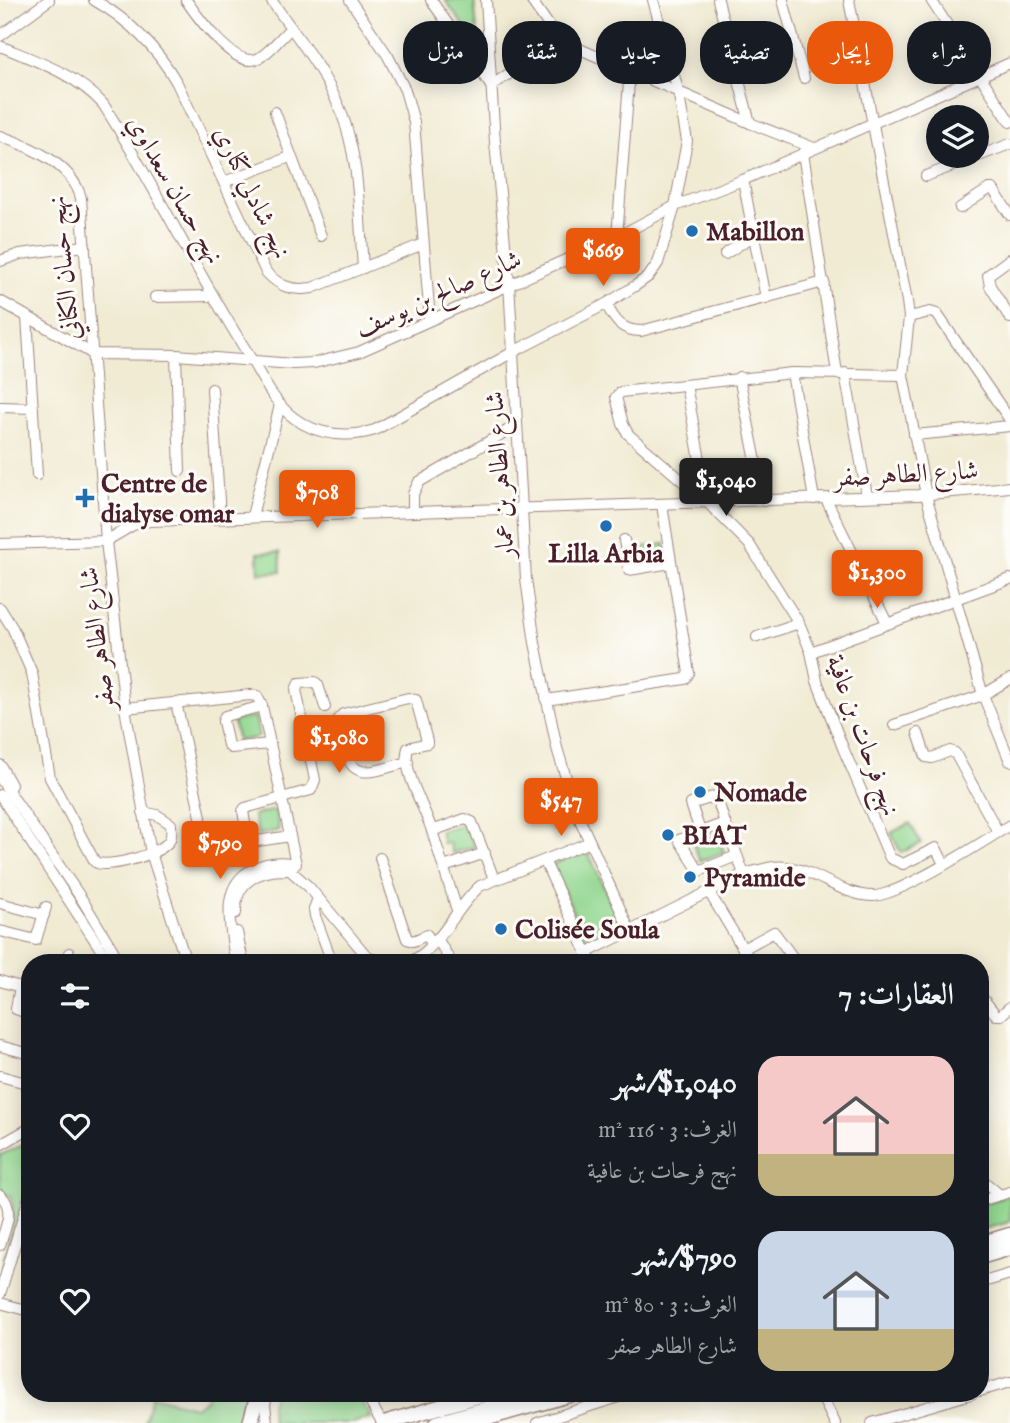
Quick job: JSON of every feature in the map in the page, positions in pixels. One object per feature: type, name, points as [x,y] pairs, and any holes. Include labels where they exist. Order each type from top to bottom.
[{"type":"highway","points":[[989,1241],[1010,1235]]},
{"type":"highway","points":[[989,1254],[1010,1248]]},
{"type":"highway","points":[[250,1423],[261,1402]]},
{"type":"highway","points":[[257,1423],[263,1402]]},
{"type":"highway","points":[[383,1423],[456,1402]]},
{"type":"highway","points":[[437,1423],[508,1402]]},
{"type":"highway","points":[[470,1423],[544,1402]]},
{"type":"street","points":[[0,36],[49,0]]},
{"type":"street","name":"نهج شادلي كتاري","points":[[94,0],[138,32],[165,62],[266,272],[276,282],[298,290],[312,288],[423,244]]},
{"type":"street","points":[[186,0],[227,50],[248,61],[258,59],[291,28]]},
{"type":"street","points":[[271,0],[325,80],[340,109],[356,175],[363,268]]},
{"type":"street","points":[[350,0],[388,56],[405,90],[414,122],[430,320]]},
{"type":"street","points":[[431,0],[491,86],[502,79]]},
{"type":"street","name":"شارع الطاهر بن عمار","points":[[486,0],[509,283],[527,579],[535,643],[565,779],[576,811],[630,930]]},
{"type":"street","points":[[531,0],[546,21]]},
{"type":"street","points":[[252,516],[280,405],[296,419],[317,430],[338,435],[376,430],[513,352],[607,304],[649,276],[658,263],[675,206],[687,141],[678,90],[653,0]]},
{"type":"street","points":[[718,0],[750,123]]},
{"type":"street","points":[[783,0],[804,78]]},
{"type":"street","points":[[849,0],[909,317],[903,375],[926,495],[983,695],[1010,761]]},
{"type":"street","points":[[931,0],[944,21]]},
{"type":"street","name":"نهج حسان سعداوي","points":[[0,46],[70,77],[90,90],[103,104],[212,296],[280,405]]},
{"type":"street","name":"شارع صالح بن يوسف","points":[[991,71],[1010,63]]},
{"type":"street","points":[[617,237],[629,84]]},
{"type":"street","points":[[664,84],[750,123],[814,148]]},
{"type":"street","name":"شارع صالح بن يوسف","points":[[93,354],[176,355],[293,364],[338,359],[617,237],[675,206],[743,180],[961,84]]},
{"type":"street","points":[[984,84],[1010,122]]},
{"type":"street","points":[[275,112],[321,236]]},
{"type":"street","name":"نهج حسان الكناني","points":[[0,136],[48,159],[75,181],[81,198],[106,541]]},
{"type":"street","points":[[926,176],[1010,144]]},
{"type":"street","points":[[803,153],[824,282],[867,496]]},
{"type":"street","points":[[224,182],[290,157]]},
{"type":"street","points":[[743,180],[766,299]]},
{"type":"street","points":[[960,208],[993,189],[1010,215]]},
{"type":"street","points":[[725,254],[753,236]]},
{"type":"street","points":[[0,261],[20,254],[85,246]]},
{"type":"street","points":[[1010,259],[988,275],[990,286],[1010,318]]},
{"type":"street","points":[[607,304],[622,327],[630,331],[641,331],[824,282]]},
{"type":"street","points":[[155,297],[212,296]]},
{"type":"street","points":[[0,301],[93,354]]},
{"type":"street","points":[[909,317],[930,312],[937,314],[1010,420]]},
{"type":"street","points":[[27,317],[37,475]]},
{"type":"street","points":[[176,355],[180,471]]},
{"type":"street","points":[[708,503],[686,385],[792,373],[903,375]]},
{"type":"street","points":[[792,373],[814,499]]},
{"type":"street","points":[[739,377],[764,501]]},
{"type":"street","name":"نهج فرحات بن عافية","points":[[686,385],[617,394],[622,424],[628,434],[708,503],[749,544],[799,623],[811,652],[821,691],[887,854],[893,861],[903,864],[936,848],[944,864]]},
{"type":"street","points":[[212,389],[220,517]]},
{"type":"street","points":[[0,407],[33,408]]},
{"type":"street","points":[[412,512],[413,494],[419,482],[517,425]]},
{"type":"street","points":[[914,435],[1010,426]]},
{"type":"street","name":"شارع الطاهر صفر","points":[[183,954],[151,853],[125,708],[106,541],[133,525],[150,521],[220,517],[926,495],[1010,487]]},
{"type":"street","points":[[826,499],[887,623]]},
{"type":"street","points":[[546,701],[685,679],[690,673],[662,505]]},
{"type":"street","points":[[624,540],[629,570],[671,563]]},
{"type":"street","points":[[0,544],[106,541]]},
{"type":"street","points":[[811,652],[1010,579]]},
{"type":"street","points":[[0,608],[13,629],[32,673],[50,778],[91,857],[102,865],[151,853],[169,841],[172,834],[171,824],[157,815],[143,812]]},
{"type":"street","points":[[757,637],[799,623]]},
{"type":"street","points":[[894,725],[983,695],[1010,679]]},
{"type":"street","points":[[290,836],[251,842],[243,817],[245,808],[312,790],[315,780],[296,690],[299,683],[315,682],[324,707]]},
{"type":"street","points":[[125,708],[257,696],[262,706],[290,836],[293,867],[365,954]]},
{"type":"street","points":[[408,762],[366,772],[352,767],[347,761],[339,718],[343,714],[408,698],[415,700],[427,743],[408,748],[408,762],[457,910]]},
{"type":"street","points":[[176,702],[201,817]]},
{"type":"street","points":[[262,706],[225,716],[223,721],[231,748],[269,744]]},
{"type":"street","points":[[918,733],[926,757],[932,758],[950,751],[955,753],[998,832]]},
{"type":"street","points":[[0,765],[14,789],[17,811]]},
{"type":"street","points":[[0,778],[102,954]]},
{"type":"street","points":[[0,795],[17,811],[83,901],[115,954]]},
{"type":"street","points":[[700,831],[691,804],[716,796],[744,874]]},
{"type":"street","points":[[0,805],[17,811]]},
{"type":"street","points":[[432,831],[469,820],[474,825],[494,879]]},
{"type":"street","points":[[725,823],[679,840],[697,870],[736,856]]},
{"type":"street","points":[[545,862],[586,953],[744,874],[772,867],[800,870],[844,889],[872,896],[886,894],[1010,825]]},
{"type":"street","points":[[423,954],[457,910],[480,886],[590,842]]},
{"type":"street","points":[[444,867],[485,853]]},
{"type":"street","points":[[380,858],[407,939],[413,941],[428,935],[445,954]]},
{"type":"street","points":[[235,954],[226,918],[233,887],[244,874],[269,863],[293,867]]},
{"type":"street","points":[[237,954],[236,901],[242,886],[264,872],[293,867]]},
{"type":"street","points":[[709,892],[746,954]]},
{"type":"street","points":[[318,898],[314,912],[329,954]]},
{"type":"street","points":[[0,903],[45,911],[36,940],[0,931]]},
{"type":"street","points":[[743,949],[774,933],[790,954]]},
{"type":"street","points":[[0,981],[21,988]]},
{"type":"street","points":[[989,1006],[996,1015],[1001,1015],[1010,1007]]},
{"type":"street","points":[[0,1046],[21,1052]]},
{"type":"street","points":[[4,1077],[21,1082]]},
{"type":"street","points":[[0,1145],[21,1133]]},
{"type":"street","points":[[989,1184],[1005,1194]]},
{"type":"street","points":[[0,1195],[7,1202],[9,1215],[0,1245]]},
{"type":"street","points":[[1,1289],[21,1224]]},
{"type":"street","points":[[989,1280],[1010,1274]]},
{"type":"street","points":[[0,1303],[21,1309]]},
{"type":"street","points":[[989,1388],[1010,1382]]},
{"type":"street","points":[[265,1402],[267,1423]]},
{"type":"street","points":[[371,1402],[383,1423]]},
{"type":"street","points":[[537,1423],[603,1402]]},
{"type":"street","points":[[824,1402],[835,1423]]},
{"type":"street","points":[[872,1423],[906,1418],[950,1402]]},
{"type":"green space","points":[[445,0],[474,0],[476,21],[460,21]]},
{"type":"green space","points":[[665,544],[667,560],[633,565],[630,549]]},
{"type":"green space","points":[[280,552],[281,572],[259,573],[258,553]]},
{"type":"green space","points":[[255,717],[259,737],[238,741],[233,721]]},
{"type":"green space","points":[[275,810],[279,830],[258,835],[253,815]]},
{"type":"green space","points":[[467,823],[474,847],[452,853],[449,843],[443,844],[440,831]]},
{"type":"green space","points":[[910,823],[921,843],[901,853],[891,833]]},
{"type":"green space","points":[[717,835],[724,852],[700,861],[693,844]]},
{"type":"green space","points":[[587,850],[623,928],[588,945],[552,865]]},
{"type":"green space","points":[[21,1146],[21,1217],[1,1283],[13,1217],[10,1196],[0,1191],[0,1155]]},
{"type":"green space","points":[[1010,1195],[1010,1222],[989,1228],[989,1202]]},
{"type":"green space","points":[[150,1402],[175,1402],[195,1407],[202,1402],[250,1402],[244,1423],[144,1423]]},
{"type":"green space","points":[[272,1402],[362,1402],[371,1417],[353,1423],[272,1423]]},
{"type":"place","name":"Mabillon","points":[[692,231]]},
{"type":"place","name":"Centre de dialyse omar","points":[[85,498]]},
{"type":"place","name":"Lilla Arbia","points":[[606,526]]},
{"type":"place","name":"Nomade","points":[[700,792]]},
{"type":"place","name":"BIAT","points":[[668,835]]},
{"type":"place","name":"Pyramide","points":[[690,877]]},
{"type":"place","name":"Colisée Soula","points":[[501,929]]}]
